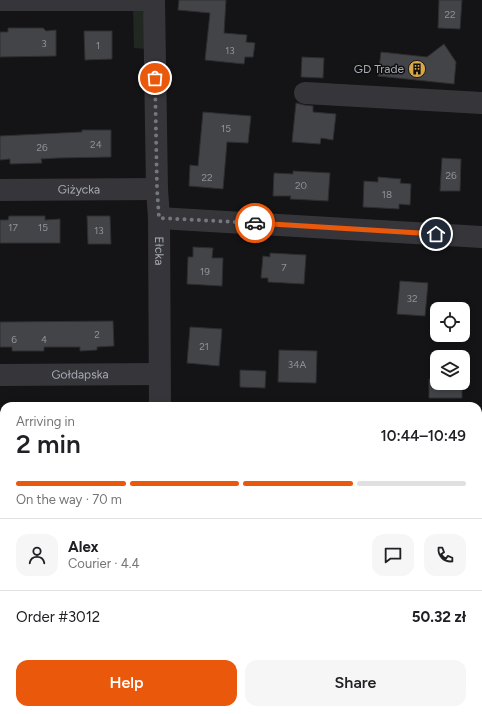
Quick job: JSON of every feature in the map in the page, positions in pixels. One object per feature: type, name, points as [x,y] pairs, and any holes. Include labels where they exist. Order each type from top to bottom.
[{"type":"street","points":[[0,0],[142,0]]},
{"type":"street","name":"Ełcka","points":[[154,0],[157,189],[159,218],[160,402]]},
{"type":"street","points":[[305,93],[482,102]]},
{"type":"street","name":"Giżycka","points":[[0,190],[157,189]]},
{"type":"street","points":[[159,218],[482,237]]},
{"type":"street","name":"Gołdapska","points":[[0,375],[160,374]]},
{"type":"shaded area","points":[[133,6],[143,10],[147,49],[134,48]]},
{"type":"building","points":[[179,0],[226,0],[224,33],[247,35],[246,42],[255,43],[253,57],[245,57],[244,64],[205,60],[210,13],[178,10]]},
{"type":"building","points":[[439,0],[462,0],[460,29],[438,28]]},
{"type":"building","points":[[8,28],[43,28],[46,31],[56,30],[56,56],[0,57],[0,32],[8,32]]},
{"type":"building","points":[[84,31],[112,31],[112,59],[85,60]]},
{"type":"building","name":"GD Trade","points":[[444,44],[456,62],[454,84],[378,76],[381,52],[427,57]]},
{"type":"building","points":[[302,57],[324,58],[323,78],[301,77]]},
{"type":"building","points":[[296,103],[313,106],[313,112],[336,114],[333,140],[321,138],[320,144],[292,142]]},
{"type":"building","points":[[203,112],[251,116],[248,143],[227,142],[223,189],[189,186],[190,165],[198,166]]},
{"type":"building","points":[[82,130],[111,130],[111,157],[41,159],[42,163],[10,164],[10,159],[0,160],[0,136],[82,132]]},
{"type":"building","points":[[442,158],[461,159],[460,191],[440,191]]},
{"type":"building","points":[[293,171],[330,173],[328,201],[290,199],[291,196],[273,196],[274,173],[293,174]]},
{"type":"building","points":[[378,177],[401,179],[400,183],[411,184],[410,205],[399,204],[399,209],[363,207],[364,181],[378,182]]},
{"type":"building","points":[[9,216],[45,216],[45,220],[60,219],[60,243],[0,243],[0,220],[8,220]]},
{"type":"building","points":[[87,216],[110,216],[111,244],[88,244]]},
{"type":"building","points":[[193,247],[213,248],[212,258],[223,258],[222,286],[187,284],[188,257],[193,257]]},
{"type":"building","points":[[270,253],[306,255],[304,284],[268,282],[268,278],[261,278],[263,256],[270,257]]},
{"type":"building","points":[[400,281],[428,283],[425,316],[397,314]]},
{"type":"building","points":[[113,321],[114,346],[97,347],[97,350],[80,351],[80,347],[44,347],[44,351],[12,351],[12,347],[0,347],[0,322]]},
{"type":"building","points":[[190,327],[222,329],[219,366],[187,363]]},
{"type":"building","points":[[279,350],[317,351],[316,383],[278,382]]},
{"type":"building","points":[[240,370],[266,371],[265,388],[240,387]]},
{"type":"building","points":[[429,379],[430,390],[462,390],[462,398],[429,398]]},
{"type":"way so far","points":[[155,78],[159,218],[255,223]]},
{"type":"place","name":"GD Trade","points":[[417,69]]},
{"type":"route","points":[[255,223],[436,234]]}]
